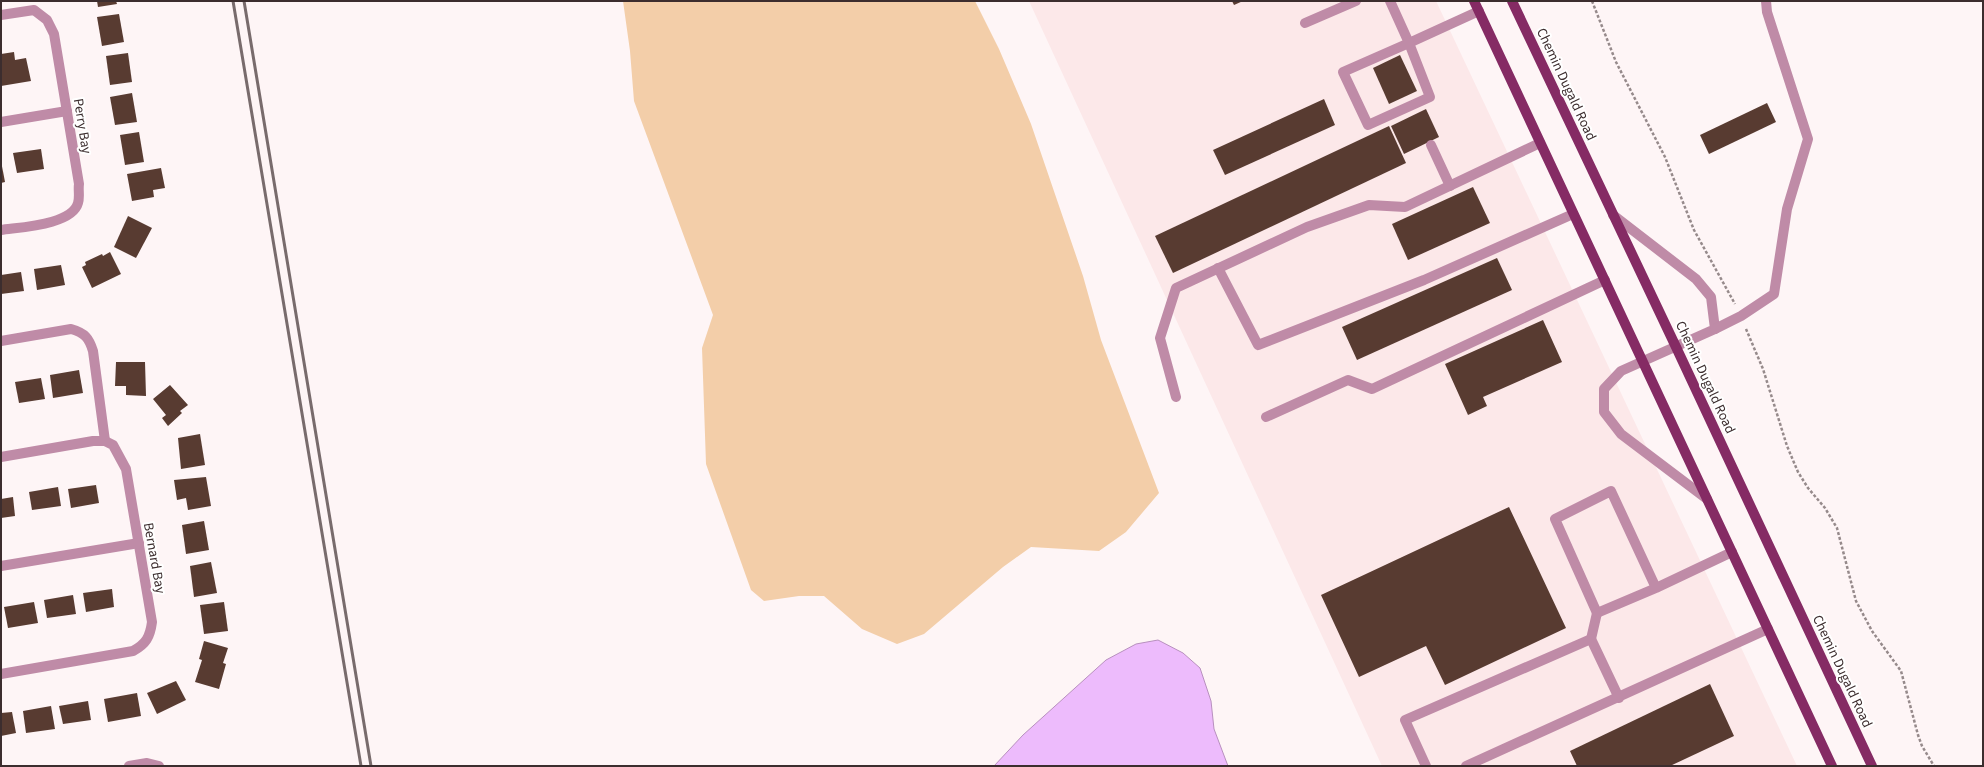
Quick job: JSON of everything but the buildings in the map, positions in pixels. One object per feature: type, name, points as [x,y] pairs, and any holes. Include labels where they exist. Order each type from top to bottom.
[{"type":"main road","points":[[1474,1],[1832,766]]},
{"type":"main road","name":"Chemin Dugald Road","points":[[1512,1],[1872,766]]},
{"type":"street","points":[[1305,23],[1356,1]]},
{"type":"street","points":[[1390,1],[1409,43],[1430,97],[1368,125],[1343,72],[1409,43],[1479,11]]},
{"type":"street","points":[[1707,499],[1622,434],[1604,412],[1604,389],[1620,371],[1676,347],[1741,316],[1774,294],[1787,209],[1808,139],[1767,12],[1766,1]]},
{"type":"street","name":"Perry Bay","points":[[1,15],[33,5],[47,20],[54,34],[79,184],[78,203],[73,212],[62,220],[1,230]]},
{"type":"street","points":[[1,122],[67,111]]},
{"type":"street","points":[[1176,397],[1160,338],[1176,288],[1321,222],[1369,205],[1405,207],[1540,143]]},
{"type":"street","points":[[1431,145],[1450,186]]},
{"type":"street","points":[[1218,268],[1258,345],[1424,280],[1573,214]]},
{"type":"street","points":[[1614,215],[1696,279],[1711,297],[1714,329]]},
{"type":"street","points":[[1266,417],[1348,380],[1372,389],[1605,280]]},
{"type":"street","points":[[1,341],[71,329],[82,332],[89,339],[93,351],[105,441],[1,457]]},
{"type":"street","name":"Bernard Bay","points":[[1,674],[133,651],[142,646],[150,635],[152,622],[126,469],[113,444],[105,441]]},
{"type":"street","points":[[1619,698],[1591,639],[1597,613],[1555,519],[1612,491],[1656,588]]},
{"type":"street","points":[[1,566],[139,544]]},
{"type":"street","points":[[1597,613],[1656,588],[1732,552]]},
{"type":"street","points":[[1466,766],[1619,698],[1768,629]]},
{"type":"street","points":[[1426,766],[1405,720],[1591,639]]},
{"type":"street","points":[[129,766],[147,763],[159,766]]},
{"type":"path","points":[[1592,1],[1616,62],[1665,157],[1694,230],[1741,316],[1763,369],[1798,472],[1808,488],[1825,508],[1837,528],[1856,601],[1872,632],[1901,671],[1918,735],[1922,746],[1934,766]]},
{"type":"shaded area","points":[[623,1],[975,1],[999,49],[1031,124],[1083,276],[1101,340],[1159,493],[1126,532],[1099,551],[1031,547],[1003,567],[924,634],[897,644],[862,629],[824,596],[799,596],[764,601],[751,590],[706,464],[702,348],[713,315],[634,101],[630,51]]},
{"type":"shaded area","points":[[1029,1],[1436,1],[1797,766],[1382,766]]},
{"type":"shaded area","points":[[1158,640],[1183,653],[1200,668],[1211,701],[1214,729],[1228,766],[994,766],[1023,735],[1106,660],[1136,644]]},
{"type":"railway","points":[[233,1],[361,766]]},
{"type":"railway","points":[[244,1],[371,766]]}]
